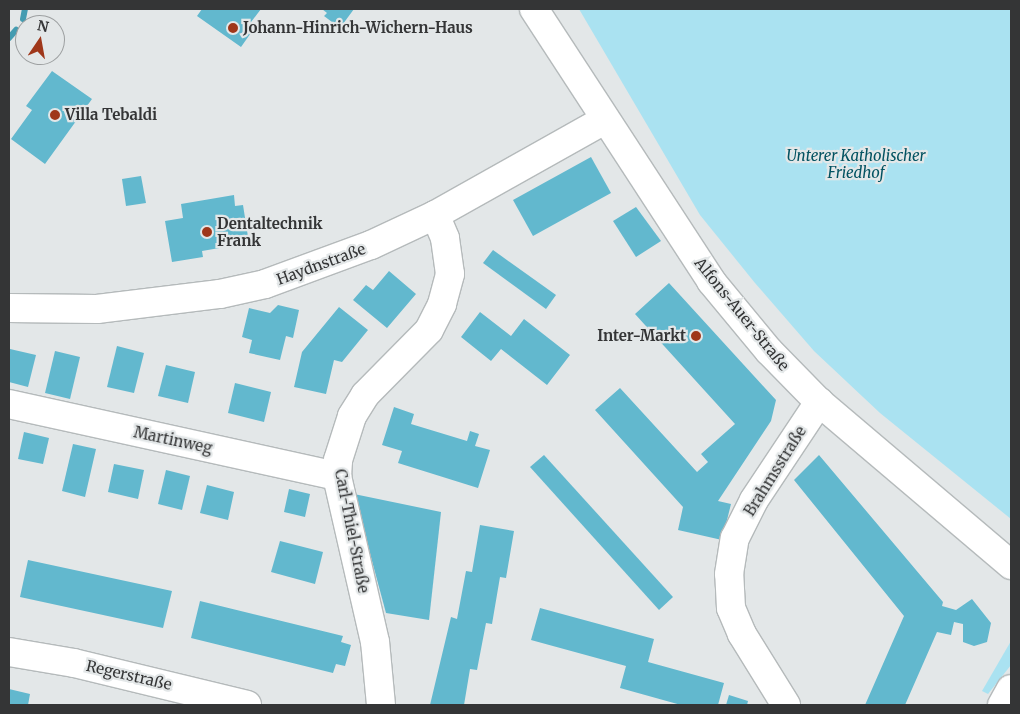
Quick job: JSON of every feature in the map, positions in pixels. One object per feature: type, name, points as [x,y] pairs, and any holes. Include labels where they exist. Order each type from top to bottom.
[{"type":"street","name":"Alfons-Auer-Straße","points":[[534,9],[604,120],[711,281],[769,351],[819,402],[1011,564]]},
{"type":"street","name":"Haydnstraße","points":[[9,308],[97,309],[220,294],[314,268],[435,215],[604,120]]},
{"type":"street","name":"Carl-Thiel-Straße","points":[[381,705],[375,642],[338,476],[342,439],[352,416],[365,395],[429,330],[442,304],[450,274],[445,238],[435,215]]},
{"type":"street","name":"Brahmsstraße","points":[[786,705],[742,634],[731,608],[729,574],[735,538],[754,500],[819,402]]},
{"type":"street","name":"Martinweg","points":[[9,404],[338,476]]},
{"type":"street","name":"Regerstraße","points":[[9,652],[83,665],[247,705]]},
{"type":"street","points":[[1002,705],[1011,689]]},
{"type":"green space","name":"Unterer Katholischer Friedhof","points":[[579,9],[1011,9],[1011,519],[880,413],[814,351],[755,283],[700,215]]},
{"type":"green space","points":[[1011,641],[1011,665],[988,694],[982,691]]},
{"type":"building","name":"Johann-Hinrich-Wichern-Haus","points":[[202,9],[261,9],[248,26],[253,30],[241,47],[197,16]]},
{"type":"building","name":"Johann-Hinrich-Wichern-Haus","points":[[322,9],[354,9],[340,28],[324,16],[327,13]]},
{"type":"building","name":"Villa Tebaldi","points":[[52,71],[92,99],[45,164],[11,139],[32,110],[26,106]]},
{"type":"building","points":[[591,157],[611,193],[533,236],[513,200]]},
{"type":"building","points":[[141,176],[146,203],[126,206],[122,179]]},
{"type":"building","name":"Dentaltechnik Frank","points":[[234,195],[235,206],[243,205],[249,243],[202,251],[203,257],[172,262],[165,221],[183,218],[181,204]]},
{"type":"building","points":[[636,207],[661,241],[636,257],[613,221]]},
{"type":"building","points":[[493,250],[556,295],[546,309],[483,263]]},
{"type":"building","points":[[389,271],[416,294],[387,328],[353,300],[366,285],[373,290]]},
{"type":"building","points":[[669,283],[776,400],[771,421],[718,501],[731,504],[722,540],[678,530],[683,507],[595,410],[620,388],[697,472],[708,462],[701,454],[735,424],[635,314]]},
{"type":"building","points":[[278,305],[299,310],[293,338],[286,336],[280,360],[249,353],[252,340],[242,337],[249,308],[270,313]]},
{"type":"building","points":[[339,307],[368,330],[342,362],[334,360],[326,394],[294,387],[302,352]]},
{"type":"building","points":[[480,312],[511,336],[524,319],[570,355],[547,385],[501,349],[491,361],[461,337]]},
{"type":"building","points":[[117,346],[144,353],[134,393],[107,387]]},
{"type":"building","points":[[10,349],[36,355],[28,387],[9,382]]},
{"type":"building","points":[[55,351],[80,357],[70,399],[45,393]]},
{"type":"building","points":[[166,365],[195,372],[188,403],[158,396]]},
{"type":"building","points":[[235,383],[271,392],[264,422],[228,413]]},
{"type":"building","points":[[394,407],[414,414],[411,424],[467,441],[470,431],[479,434],[475,446],[490,450],[478,488],[398,463],[402,451],[382,445]]},
{"type":"building","points":[[24,432],[49,438],[43,464],[18,459]]},
{"type":"building","points":[[73,444],[96,449],[85,497],[62,491]]},
{"type":"building","points":[[544,455],[673,597],[659,610],[530,467]]},
{"type":"building","points":[[819,455],[943,602],[942,606],[956,610],[972,599],[991,623],[987,642],[974,646],[963,642],[963,624],[954,622],[951,635],[937,632],[905,705],[865,705],[904,616],[794,480]]},
{"type":"building","points":[[114,464],[144,470],[138,499],[108,492]]},
{"type":"building","points":[[166,470],[190,476],[182,510],[158,504]]},
{"type":"building","points":[[207,485],[234,492],[228,520],[200,513]]},
{"type":"building","points":[[289,489],[310,494],[305,517],[284,512]]},
{"type":"building","points":[[354,494],[441,512],[429,620],[386,613]]},
{"type":"building","points":[[480,525],[514,531],[506,578],[500,577],[492,624],[486,623],[477,670],[470,669],[464,705],[430,705],[451,617],[457,619],[466,571],[472,572]]},
{"type":"building","points":[[280,541],[323,552],[315,584],[271,572]]},
{"type":"building","points":[[28,560],[172,591],[163,628],[20,597]]},
{"type":"building","points":[[200,601],[343,636],[341,642],[351,645],[345,666],[336,664],[333,673],[191,638]]},
{"type":"building","points":[[540,608],[654,639],[648,662],[724,683],[718,705],[681,705],[620,688],[626,666],[531,640]]},
{"type":"building","points":[[9,689],[30,694],[28,705],[9,705]]},
{"type":"building","points":[[729,695],[748,701],[747,705],[726,705]]},
{"type":"waterway","points":[[24,15],[25,9]]},
{"type":"waterway","points":[[9,38],[15,31]]},
{"type":"place","name":"Johann-Hinrich-Wichern-Haus","points":[[233,28]]},
{"type":"place","name":"Villa Tebaldi","points":[[55,115]]},
{"type":"place","name":"Dentaltechnik Frank","points":[[207,232]]},
{"type":"place","name":"Inter-Markt","points":[[696,336]]}]
